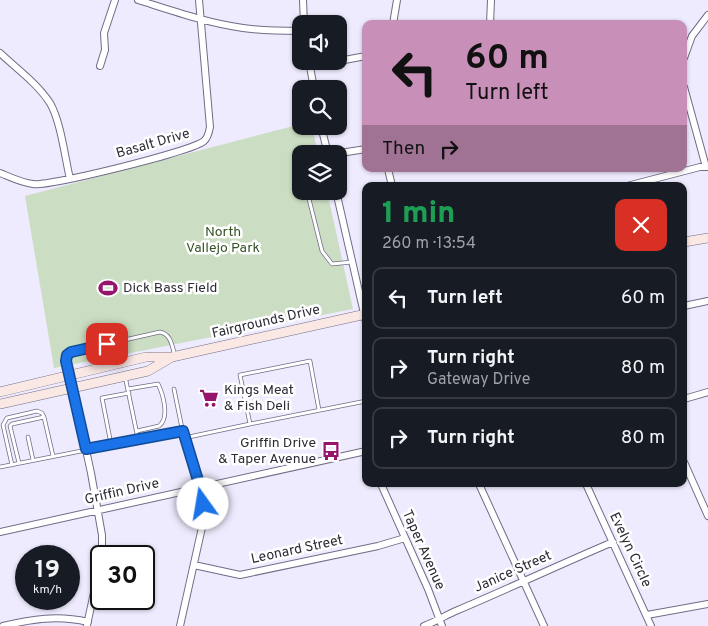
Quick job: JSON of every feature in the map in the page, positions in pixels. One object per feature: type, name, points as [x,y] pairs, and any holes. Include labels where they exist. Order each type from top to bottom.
[{"type":"main road","points":[[687,242],[708,238]]},
{"type":"main road","name":"Fairgrounds Drive","points":[[0,392],[146,357],[174,357],[362,318]]},
{"type":"main road","name":"Fairgrounds Drive","points":[[0,404],[148,371],[174,357]]},
{"type":"street","points":[[100,66],[105,50],[104,33],[114,0]]},
{"type":"street","points":[[138,0],[200,19],[241,28],[292,31]]},
{"type":"street","name":"Basalt Drive","points":[[0,173],[33,185],[59,182],[151,159],[204,141],[210,127],[199,0]]},
{"type":"street","points":[[304,0],[304,15]]},
{"type":"street","points":[[394,20],[397,0]]},
{"type":"street","points":[[490,20],[491,0]]},
{"type":"street","points":[[687,50],[692,36],[708,15]]},
{"type":"street","points":[[0,53],[35,85],[50,104],[59,130],[70,179]]},
{"type":"street","points":[[347,59],[362,57]]},
{"type":"street","points":[[687,97],[707,167],[687,172]]},
{"type":"street","points":[[347,152],[362,150]]},
{"type":"street","points":[[644,182],[686,172]]},
{"type":"street","points":[[338,200],[362,300]]},
{"type":"street","points":[[687,305],[708,301]]},
{"type":"street","points":[[70,376],[98,510],[102,545]]},
{"type":"street","points":[[687,398],[708,392]]},
{"type":"street","name":"Griffin Drive","points":[[0,532],[362,452]]},
{"type":"street","points":[[687,469],[708,516]]},
{"type":"street","points":[[180,626],[203,523],[203,504],[200,487]]},
{"type":"street","name":"Taper Avenue","points":[[382,487],[441,623]]},
{"type":"street","points":[[480,487],[544,626]]},
{"type":"street","name":"Evelyn Circle","points":[[587,487],[651,626]]},
{"type":"street","name":"Leonard Street","points":[[194,565],[240,575],[378,546],[405,538]]},
{"type":"street","name":"Janice Street","points":[[424,626],[441,623],[452,612],[613,542]]},
{"type":"street","points":[[646,615],[708,604]]},
{"type":"street","points":[[3,626],[50,617],[74,619],[87,624],[90,610]]},
{"type":"lane","points":[[309,200],[322,251],[332,264],[353,262]]},
{"type":"lane","points":[[70,376],[66,361],[67,355],[71,352],[160,332],[166,333],[169,336],[174,357]]},
{"type":"lane","points":[[250,424],[240,375],[258,371],[310,361],[319,410]]},
{"type":"lane","points":[[125,376],[138,439]]},
{"type":"lane","points":[[111,444],[102,398],[158,384],[166,417],[160,426],[137,431]]},
{"type":"lane","points":[[174,389],[184,438],[200,487]]},
{"type":"lane","points":[[184,438],[362,402]]},
{"type":"lane","points":[[12,464],[3,425],[4,421],[7,418],[38,411],[44,417],[53,456]]},
{"type":"lane","points":[[19,463],[10,424],[44,417]]},
{"type":"lane","points":[[0,467],[183,431]]},
{"type":"lane","points":[[28,437],[33,460]]},
{"type":"green space","name":"North Vallejo Park","points":[[292,126],[292,135],[314,135],[316,145],[292,145],[292,200],[329,200],[353,309],[54,368],[25,196]]},
{"type":"place","name":"Dick Bass Field","points":[[108,288]]},
{"type":"place","name":"Kings Meat & Fish Deli","points":[[209,398]]},
{"type":"place","name":"Griffin Drive & Taper Avenue","points":[[331,451]]},
{"type":"route","points":[[107,344],[71,352],[67,355],[66,361],[86,449],[183,431],[200,487],[203,504]]}]
